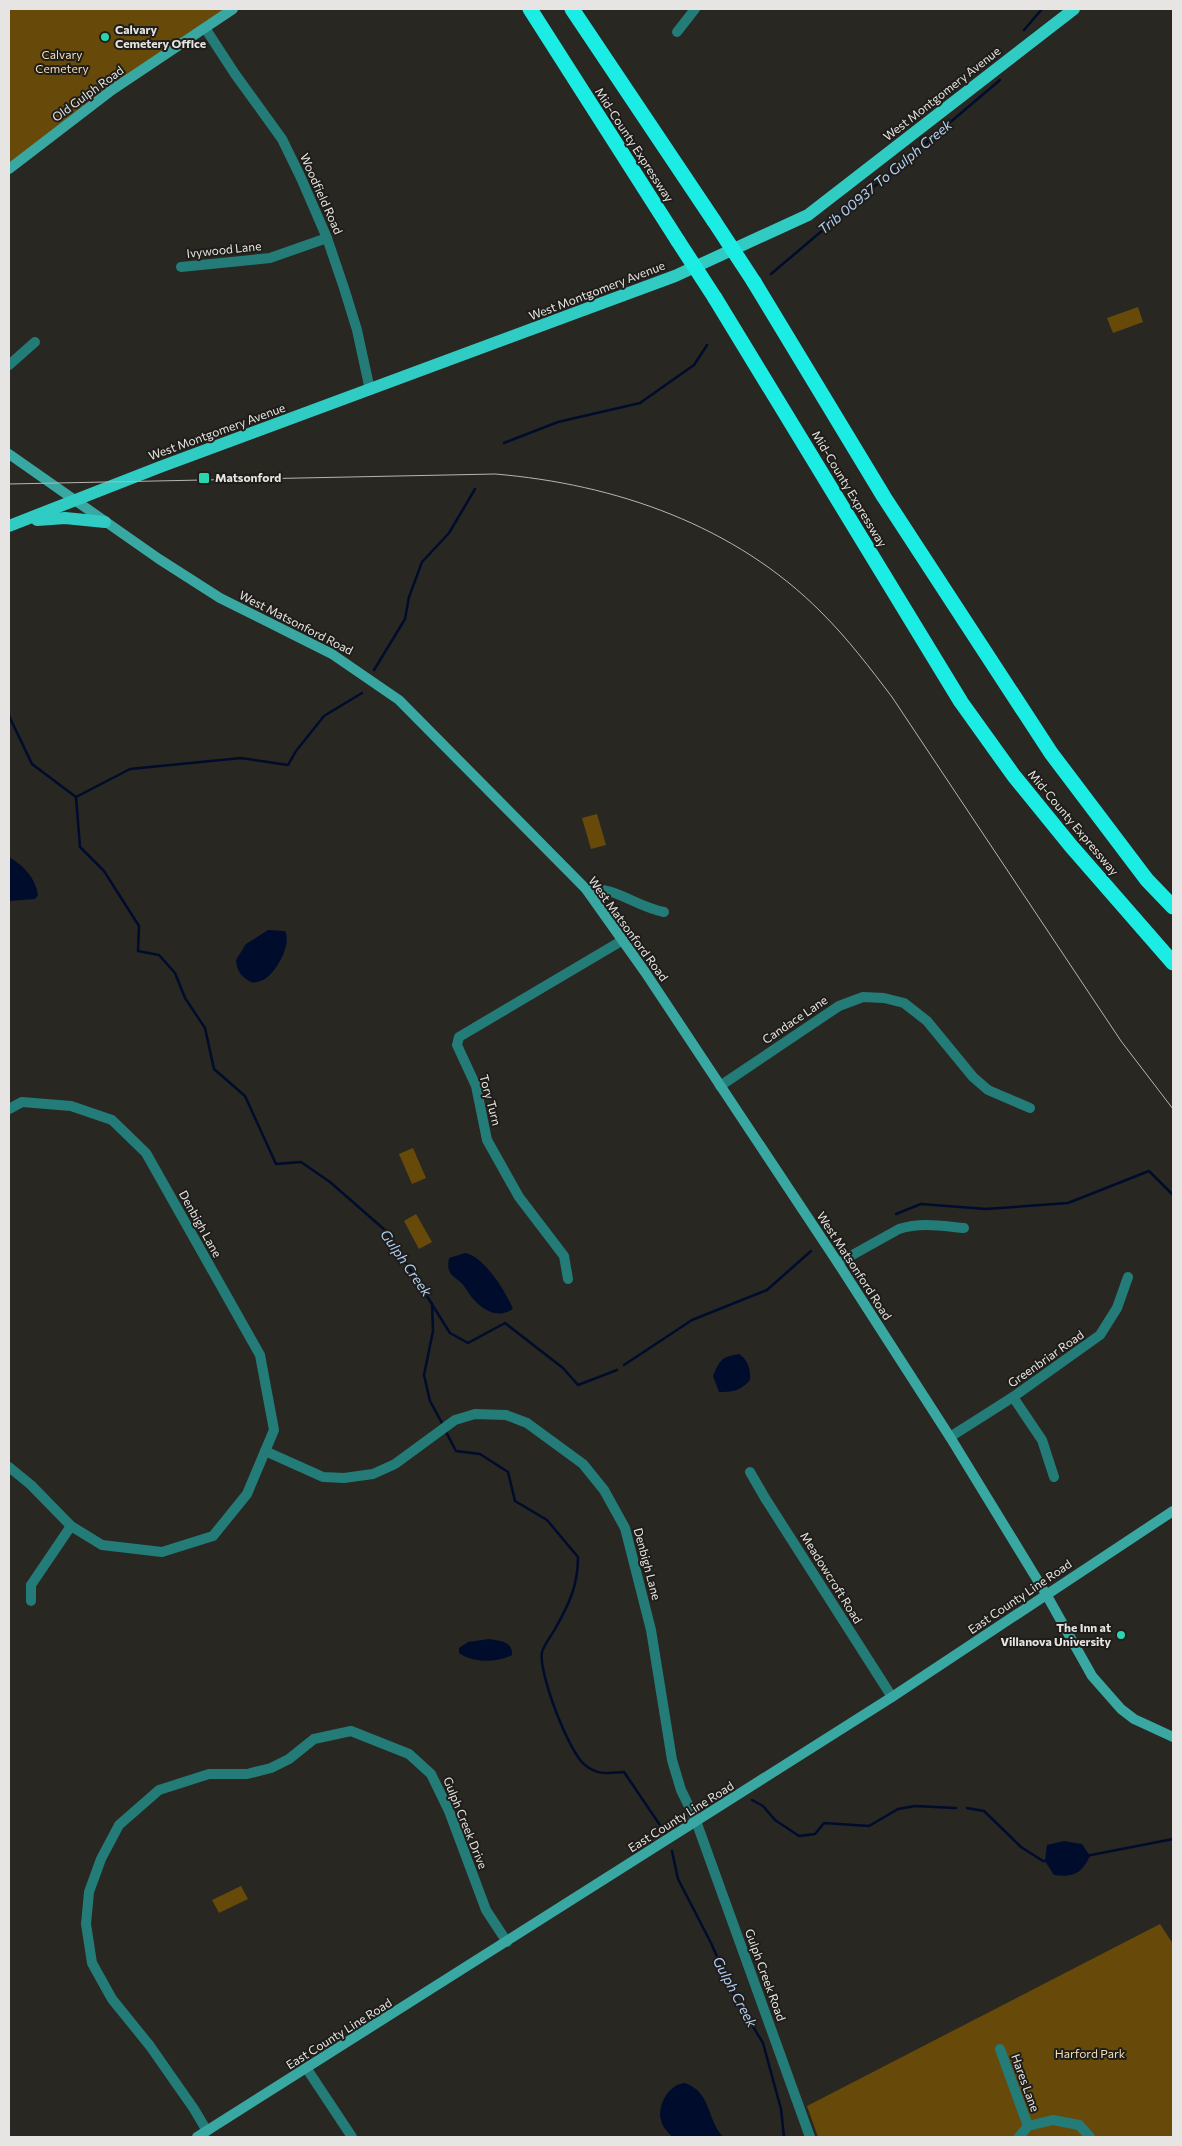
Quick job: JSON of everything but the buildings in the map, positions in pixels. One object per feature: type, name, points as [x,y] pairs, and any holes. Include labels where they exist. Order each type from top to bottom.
[{"type":"highway","name":"Mid-County Expressway","points":[[530,9],[715,298],[961,702],[1014,776],[1059,832],[1173,963]]},
{"type":"highway","name":"Mid-County Expressway","points":[[572,9],[754,282],[884,497],[1050,753],[1147,880],[1173,907]]},
{"type":"main road","name":"Old Gulph Road","points":[[9,169],[112,90],[233,9]]},
{"type":"main road","name":"West Montgomery Avenue","points":[[9,526],[160,467],[675,276],[808,215],[1074,9]]},
{"type":"main road","name":"West Matsonford Road","points":[[9,454],[105,522],[220,598],[332,654],[399,700],[586,889],[623,940],[838,1263],[950,1437],[1046,1594],[1092,1676],[1121,1709],[1134,1719],[1173,1737]]},
{"type":"main road","points":[[24,520],[65,518],[105,522]]},
{"type":"main road","name":"East County Line Road","points":[[197,2137],[308,2069],[892,1698],[1173,1511]]},
{"type":"street","points":[[677,32],[696,9]]},
{"type":"street","name":"Woodfield Road","points":[[205,28],[235,74],[282,139],[328,238],[358,330],[370,390]]},
{"type":"street","name":"Ivywood Lane","points":[[180,268],[270,258],[328,238]]},
{"type":"street","points":[[9,365],[36,342]]},
{"type":"street","points":[[586,889],[599,888],[614,891],[639,905],[664,912]]},
{"type":"street","name":"Tory Turn","points":[[568,1279],[564,1256],[520,1197],[487,1140],[476,1086],[457,1045],[459,1037],[623,940]]},
{"type":"street","name":"Candace Lane","points":[[720,1086],[839,1006],[863,997],[884,998],[904,1003],[927,1022],[973,1077],[988,1090],[1030,1108]]},
{"type":"street","name":"Denbigh Lane","points":[[9,1109],[22,1102],[71,1106],[112,1120],[146,1153],[260,1355],[274,1430],[247,1494],[213,1536],[162,1552],[102,1545],[71,1526],[31,1485],[9,1467]]},
{"type":"street","points":[[838,1263],[899,1229],[909,1226],[924,1224],[964,1228]]},
{"type":"street","name":"Greenbriar Road","points":[[950,1437],[1013,1397],[1100,1335],[1116,1308],[1128,1277]]},
{"type":"street","points":[[1013,1397],[1042,1440],[1054,1477]]},
{"type":"street","name":"Denbigh Lane","points":[[265,1451],[323,1478],[344,1478],[373,1474],[396,1464],[455,1420],[475,1414],[506,1415],[527,1423],[583,1464],[604,1490],[625,1528],[651,1630],[672,1760],[680,1790],[696,1821]]},
{"type":"street","name":"Meadowcroft Road","points":[[750,1472],[892,1698]]},
{"type":"street","points":[[31,1601],[32,1585],[71,1526]]},
{"type":"street","name":"Gulph Creek Drive","points":[[207,2131],[150,2046],[112,1999],[92,1963],[86,1924],[90,1892],[101,1859],[119,1825],[159,1790],[209,1774],[247,1774],[271,1768],[289,1759],[314,1739],[351,1731],[408,1754],[431,1774],[449,1811],[486,1910],[507,1942]]},
{"type":"street","name":"Gulph Creek Road","points":[[696,1821],[810,2137]]},
{"type":"street","name":"Hares Lane","points":[[1000,2049],[1028,2126]]},
{"type":"street","points":[[308,2069],[352,2137]]},
{"type":"street","name":"Hares Lane","points":[[1019,2137],[1028,2126],[1053,2120],[1078,2125],[1090,2137]]},
{"type":"green space","name":"Calvary Cemetery","points":[[9,9],[233,9],[9,169]]},
{"type":"green space","points":[[1138,307],[1143,322],[1113,333],[1107,318]]},
{"type":"green space","points":[[597,814],[606,845],[591,849],[582,818]]},
{"type":"green space","points":[[413,1148],[426,1178],[412,1184],[399,1154]]},
{"type":"green space","points":[[416,1214],[432,1242],[419,1249],[404,1221]]},
{"type":"green space","points":[[241,1886],[248,1899],[219,1913],[212,1900]]},
{"type":"green space","name":"Harford Park","points":[[1160,1924],[1173,1944],[1173,2137],[818,2137],[807,2106]]},
{"type":"water","points":[[9,857],[24,868],[31,877],[37,889],[38,895],[35,899],[9,901]]},
{"type":"water","points":[[268,930],[285,931],[287,943],[282,957],[270,975],[264,980],[253,983],[241,974],[236,960],[246,944]]},
{"type":"water","points":[[465,1253],[480,1261],[494,1276],[513,1309],[499,1313],[486,1310],[474,1300],[463,1285],[453,1276],[449,1270],[449,1258]]},
{"type":"water","points":[[739,1354],[745,1359],[748,1366],[750,1380],[743,1387],[736,1390],[719,1392],[713,1376],[717,1366],[728,1356]]},
{"type":"water","points":[[489,1639],[508,1644],[512,1650],[512,1655],[493,1661],[485,1661],[471,1659],[459,1653],[459,1648],[468,1642]]},
{"type":"water","points":[[1064,1841],[1082,1844],[1090,1856],[1084,1867],[1076,1873],[1067,1876],[1054,1875],[1045,1861],[1047,1845]]},
{"type":"water","points":[[685,2083],[694,2087],[700,2093],[723,2137],[672,2137],[664,2127],[660,2114],[663,2102],[669,2091],[679,2084]]},
{"type":"waterway","name":"Trib 00937 To Gulph Creek","points":[[1024,30],[1042,9]]},
{"type":"waterway","name":"Trib 00937 To Gulph Creek","points":[[771,274],[1000,80]]},
{"type":"waterway","name":"Trib 00937 To Gulph Creek","points":[[504,443],[558,422],[640,403],[694,365],[707,345]]},
{"type":"waterway","name":"Trib 00937 To Gulph Creek","points":[[374,670],[405,619],[409,597],[422,562],[449,533],[475,489]]},
{"type":"waterway","name":"Trib 00937 To Gulph Creek","points":[[76,797],[130,769],[241,758],[288,765],[296,751],[324,716],[362,693]]},
{"type":"waterway","name":"Gulph Creek","points":[[9,716],[32,764],[76,797],[80,847],[104,871],[139,926],[138,951],[159,955],[175,973],[185,998],[205,1028],[214,1069],[245,1096],[276,1164],[301,1162],[330,1182],[386,1231],[450,1333],[468,1343],[505,1323],[563,1368],[578,1385],[617,1370]]},
{"type":"waterway","points":[[896,1214],[921,1204],[986,1209],[1068,1203],[1149,1171],[1173,1195]]},
{"type":"waterway","points":[[624,1365],[692,1320],[767,1290],[811,1251]]},
{"type":"waterway","name":"Gulph Creek","points":[[432,1303],[433,1331],[424,1375],[430,1401],[443,1425]]},
{"type":"waterway","name":"Gulph Creek","points":[[445,1430],[456,1451],[480,1454],[508,1472],[515,1501],[547,1520],[578,1557],[578,1567],[572,1595],[542,1652],[545,1676],[556,1712],[578,1758],[595,1771],[608,1773],[624,1772],[666,1834]]},
{"type":"waterway","points":[[698,1808],[712,1799],[715,1800]]},
{"type":"waterway","points":[[752,1800],[763,1806],[775,1820],[799,1836],[815,1834],[824,1823],[869,1826],[898,1809],[915,1806],[956,1808]]},
{"type":"waterway","points":[[967,1808],[984,1811],[1021,1847],[1046,1861]]},
{"type":"waterway","points":[[665,1830],[684,1816]]},
{"type":"waterway","points":[[1086,1856],[1173,1839]]},
{"type":"waterway","name":"Gulph Creek","points":[[672,1851],[678,1879],[711,1943],[735,1997],[763,2043],[781,2109],[784,2137]]},
{"type":"tram line","points":[[9,484],[495,474],[540,479],[628,499],[671,514],[712,533],[751,556],[788,582],[822,613],[850,643],[892,697],[1121,1041],[1173,1109]]},
{"type":"place","name":"Calvary Cemetery Office","points":[[105,37]]},
{"type":"place","name":"Matsonford","points":[[204,478]]},
{"type":"place","name":"The Inn at Villanova University","points":[[1121,1635]]}]
